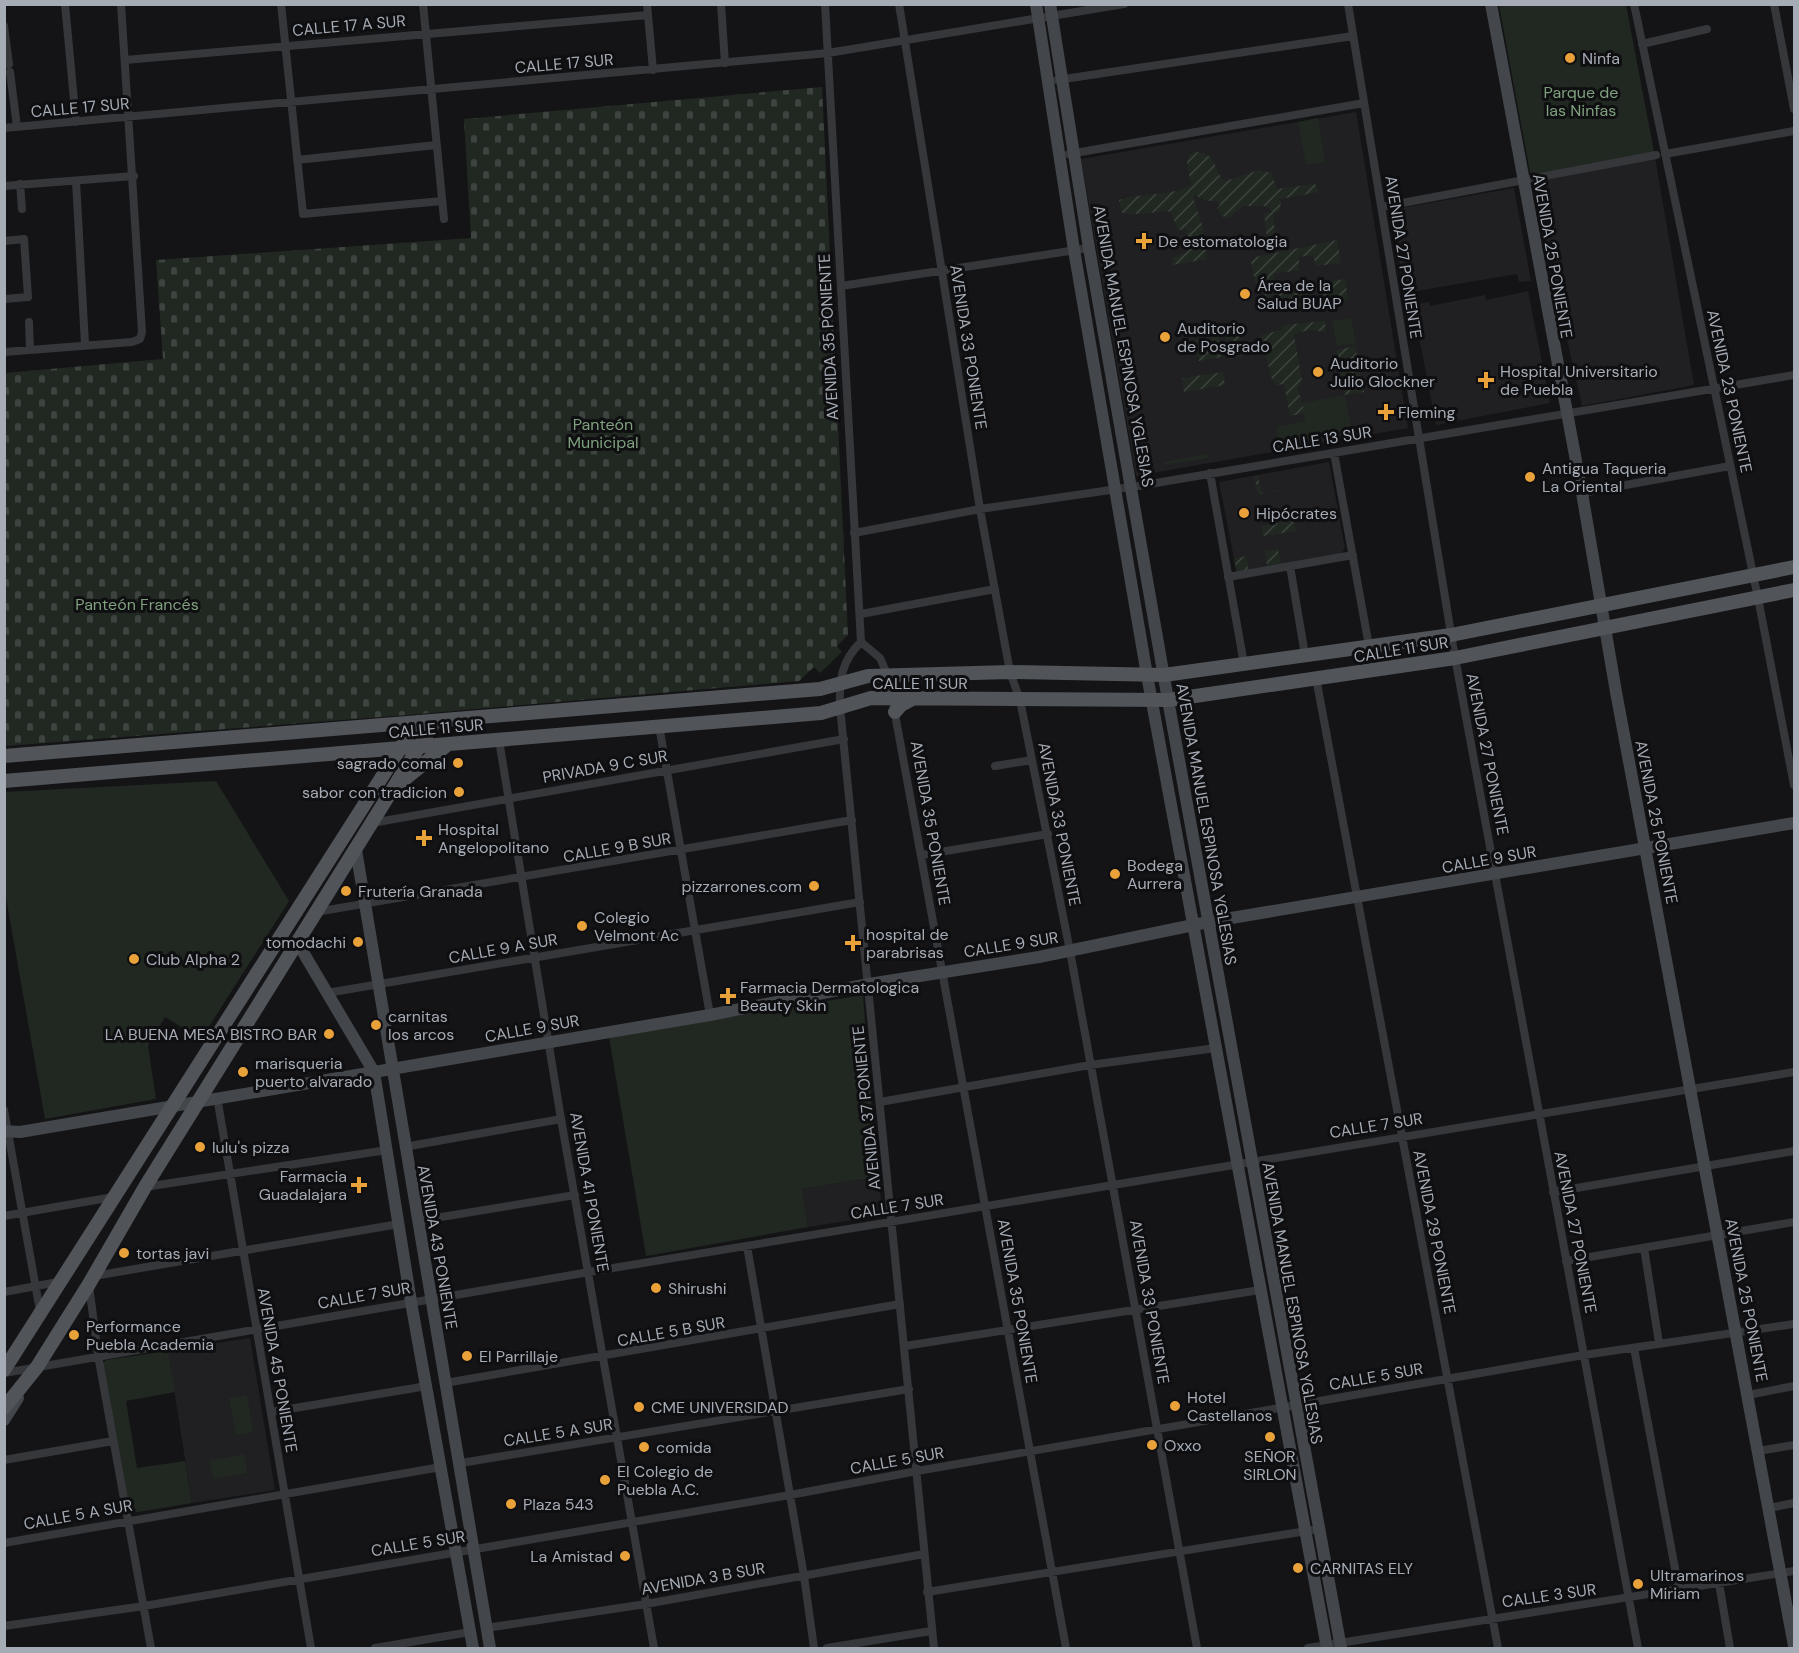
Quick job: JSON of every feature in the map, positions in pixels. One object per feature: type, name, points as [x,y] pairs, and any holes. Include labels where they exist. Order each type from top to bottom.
[{"type":"main road","name":"AVENIDA MANUEL ESPINOSA YGLESIAS","points":[[1036,4],[1074,250],[1147,675],[1326,1647]]},
{"type":"main road","name":"AVENIDA 25 PONIENTE","points":[[1491,4],[1565,414],[1582,493],[1604,628],[1794,1646]]},
{"type":"main road","name":"AVENIDA MANUEL ESPINOSA YGLESIAS","points":[[1051,11],[1089,248],[1168,700],[1295,1405],[1341,1646]]},
{"type":"main road","name":"CALLE 11 SUR","points":[[4,756],[820,689],[868,676],[1010,672],[1164,675],[1451,635],[1794,567]]},
{"type":"main road","name":"CALLE 11 SUR","points":[[4,781],[820,713],[871,698],[1168,700],[1455,658],[1794,590]]},
{"type":"main road","points":[[895,712],[901,705],[915,698]]},
{"type":"main road","points":[[4,1420],[91,1280],[145,1187],[435,721]]},
{"type":"main road","points":[[4,1372],[58,1282],[417,722]]},
{"type":"main road","points":[[393,789],[447,744]]},
{"type":"main road","name":"CALLE 9 SUR","points":[[9,1134],[172,1104],[710,1015],[869,984],[1070,951],[1193,924],[1496,875],[1794,823]]},
{"type":"main road","name":"AVENIDA 43 PONIENTE","points":[[356,850],[404,1147],[490,1648]]},
{"type":"main road","name":"AVENIDA 43 PONIENTE","points":[[297,942],[374,1072],[411,1302],[473,1648]]},
{"type":"main road","points":[[4,1408],[37,1366]]},
{"type":"street","points":[[65,4],[76,122]]},
{"type":"street","points":[[4,352],[132,342],[140,339],[142,332],[134,176],[121,4]]},
{"type":"street","points":[[281,4],[303,214],[442,201]]},
{"type":"street","points":[[423,4],[444,219]]},
{"type":"street","points":[[647,4],[653,70]]},
{"type":"street","points":[[721,4],[725,63]]},
{"type":"street","name":"AVENIDA 35 PONIENTE","points":[[825,4],[861,642],[880,658],[888,676],[1066,1648]]},
{"type":"street","name":"AVENIDA 33 PONIENTE","points":[[899,4],[980,509],[1010,672],[1020,700],[1048,834],[1197,1648]]},
{"type":"street","name":"CALLE 17 SUR","points":[[4,128],[828,53],[1039,20],[1051,11],[1124,4]]},
{"type":"street","name":"AVENIDA 27 PONIENTE","points":[[1348,4],[1455,658],[1638,1648]]},
{"type":"street","name":"AVENIDA 23 PONIENTE","points":[[1634,4],[1661,154],[1715,389],[1792,760],[1794,785]]},
{"type":"street","points":[[1774,4],[1794,109]]},
{"type":"street","name":"CALLE 17 A SUR","points":[[125,60],[648,15]]},
{"type":"street","points":[[4,27],[17,127]]},
{"type":"street","points":[[1642,44],[1707,29]]},
{"type":"street","points":[[1049,82],[1353,36]]},
{"type":"street","points":[[1060,155],[1364,103]]},
{"type":"street","points":[[1381,207],[1794,131]]},
{"type":"street","points":[[297,160],[436,145]]},
{"type":"street","points":[[4,186],[134,176]]},
{"type":"street","points":[[76,181],[85,345]]},
{"type":"street","points":[[20,184],[22,209]]},
{"type":"street","points":[[4,241],[24,238],[28,297],[4,299]]},
{"type":"street","points":[[841,286],[1089,248]]},
{"type":"street","points":[[29,321],[30,350]]},
{"type":"street","name":"CALLE 13 SUR","points":[[854,533],[980,509],[1116,489],[1794,375]]},
{"type":"street","points":[[1334,453],[1369,646]]},
{"type":"street","points":[[1582,493],[1730,466]]},
{"type":"street","points":[[1210,473],[1244,664]]},
{"type":"street","points":[[1228,577],[1353,555]]},
{"type":"street","points":[[1290,566],[1305,655]]},
{"type":"street","points":[[861,614],[995,589]]},
{"type":"street","name":"AVENIDA 37 PONIENTE","points":[[861,642],[847,657],[839,684],[840,707],[934,1648]]},
{"type":"street","name":"AVENIDA 29 PONIENTE","points":[[1316,678],[1498,1648]]},
{"type":"street","points":[[658,726],[710,1015]]},
{"type":"street","name":"PRIVADA 9 C SUR","points":[[372,823],[844,739]]},
{"type":"street","name":"AVENIDA 41 PONIENTE","points":[[499,740],[561,1119],[654,1648]]},
{"type":"street","points":[[995,766],[1032,760]]},
{"type":"street","name":"CALLE 9 B SUR","points":[[316,912],[522,879],[852,820]]},
{"type":"street","points":[[922,855],[1048,834]]},
{"type":"street","name":"CALLE 9 A SUR","points":[[327,993],[860,902]]},
{"type":"street","points":[[880,1102],[1089,1065],[1216,1048]]},
{"type":"street","name":"CALLE 7 SUR","points":[[4,1372],[986,1207],[1251,1160],[1794,1072]]},
{"type":"street","name":"AVENIDA 45 PONIENTE","points":[[217,1097],[241,1249],[311,1648]]},
{"type":"street","points":[[4,1110],[40,1311]]},
{"type":"street","points":[[404,1147],[561,1119]]},
{"type":"street","points":[[145,1187],[387,1150]]},
{"type":"street","points":[[1553,1192],[1794,1151]]},
{"type":"street","points":[[417,1221],[575,1195]]},
{"type":"street","points":[[4,1216],[113,1197]]},
{"type":"street","points":[[1566,1261],[1794,1222]]},
{"type":"street","points":[[151,1648],[126,1521],[98,1355],[91,1280],[241,1249],[399,1224]]},
{"type":"street","points":[[747,1246],[804,1576],[814,1648]]},
{"type":"street","points":[[1644,1248],[1659,1343]]},
{"type":"street","points":[[4,1292],[58,1282]]},
{"type":"street","points":[[905,1346],[1260,1290]]},
{"type":"street","name":"CALLE 5 B SUR","points":[[445,1383],[603,1358],[900,1304]]},
{"type":"street","name":"CALLE 5 SUR","points":[[4,1626],[144,1606],[1584,1355],[1794,1324]]},
{"type":"street","points":[[1634,1348],[1679,1590]]},
{"type":"street","points":[[271,1412],[427,1386]]},
{"type":"street","points":[[1748,1395],[1794,1386]]},
{"type":"street","name":"CALLE 5 A SUR","points":[[460,1463],[909,1389]]},
{"type":"street","points":[[4,1460],[113,1441]]},
{"type":"street","points":[[1758,1451],[1794,1445]]},
{"type":"street","name":"CALLE 5 A SUR","points":[[4,1543],[441,1467]]},
{"type":"street","points":[[1769,1508],[1794,1503]]},
{"type":"street","points":[[927,1592],[1319,1529]]},
{"type":"street","name":"AVENIDA 3 B SUR","points":[[486,1628],[646,1604],[924,1554]]},
{"type":"street","name":"CALLE 3 SUR","points":[[1308,1648],[1341,1646],[1493,1618],[1794,1571]]},
{"type":"street","points":[[1719,1583],[1730,1648]]},
{"type":"street","points":[[827,1648],[932,1631]]},
{"type":"street","points":[[375,1648],[470,1632]]},
{"type":"shaded area","name":"Área de la Salud BUAP","points":[[1356,112],[1408,428],[1136,476],[1081,159]]},
{"type":"shaded area","points":[[1655,157],[1694,385],[1582,406],[1532,183]]},
{"type":"shaded area","points":[[1514,188],[1531,281],[1519,282],[1517,274],[1405,293],[1390,210]]},
{"type":"shaded area","name":"Hospital Universitario de Puebla","points":[[1528,291],[1550,403],[1436,425],[1413,305],[1429,302],[1430,306],[1485,295],[1486,300]]},
{"type":"shaded area","points":[[1329,462],[1345,548],[1341,555],[1237,574],[1219,482]]},
{"type":"shaded area","points":[[877,1177],[884,1215],[808,1227],[802,1189]]},
{"type":"shaded area","points":[[250,1338],[275,1490],[192,1503],[168,1351]]},
{"type":"green space","name":"Parque de las Ninfas","points":[[1499,5],[1626,5],[1655,157],[1532,183]]},
{"type":"green space","name":"Panteón Municipal","points":[[822,87],[848,635],[837,646],[842,652],[820,673],[814,667],[799,681],[407,715],[5,746],[5,373],[163,359],[156,260],[471,238],[464,119]]},
{"type":"green space","points":[[1318,118],[1325,162],[1306,165],[1298,122]]},
{"type":"green space","points":[[1195,152],[1209,156],[1218,173],[1226,181],[1259,170],[1271,173],[1277,189],[1315,184],[1319,192],[1280,199],[1281,210],[1273,214],[1275,232],[1267,238],[1264,214],[1272,212],[1266,206],[1243,206],[1229,218],[1222,216],[1217,209],[1220,205],[1218,202],[1204,200],[1195,195],[1193,197],[1203,228],[1207,259],[1172,265],[1172,258],[1187,252],[1189,246],[1186,229],[1178,230],[1168,211],[1122,213],[1119,200],[1165,193],[1191,185],[1187,163],[1189,155]]},
{"type":"green space","points":[[1337,240],[1341,263],[1316,266],[1313,255],[1299,257],[1299,270],[1273,274],[1276,290],[1345,279],[1348,299],[1322,304],[1319,291],[1305,295],[1306,306],[1279,310],[1276,291],[1269,299],[1256,286],[1251,262],[1256,257]]},
{"type":"green space","points":[[1351,318],[1356,343],[1337,346],[1332,321]]},
{"type":"green space","points":[[1325,321],[1326,332],[1309,330],[1294,334],[1302,382],[1297,387],[1305,413],[1290,416],[1284,384],[1276,385],[1272,380],[1261,335],[1281,330],[1284,325]]},
{"type":"green space","points":[[1240,333],[1244,356],[1229,359],[1225,336]]},
{"type":"green space","points":[[1218,336],[1222,357],[1199,361],[1195,340]]},
{"type":"green space","points":[[1355,346],[1364,392],[1345,395],[1336,350]]},
{"type":"green space","points":[[1223,372],[1225,385],[1184,392],[1182,378]]},
{"type":"green space","points":[[1345,395],[1352,433],[1279,445],[1277,427],[1305,421],[1302,403]]},
{"type":"green space","points":[[1207,454],[1208,458],[1165,465],[1164,462]]},
{"type":"green space","points":[[1254,476],[1258,476],[1262,493],[1331,484],[1258,494]]},
{"type":"green space","points":[[1294,520],[1296,531],[1263,536],[1261,526]]},
{"type":"green space","points":[[1278,549],[1281,563],[1267,566],[1265,551]]},
{"type":"green space","points":[[1246,556],[1249,571],[1237,574],[1234,559]]},
{"type":"green space","name":"Club Alpha 2","points":[[216,781],[289,901],[201,1039],[165,1017],[148,1046],[156,1099],[45,1119],[5,892],[5,792]]},
{"type":"green space","points":[[863,995],[877,1177],[802,1189],[808,1227],[646,1256],[609,1037]]},
{"type":"green space","points":[[168,1351],[175,1392],[126,1401],[137,1468],[185,1461],[192,1503],[132,1513],[126,1507],[101,1365],[106,1360]]},
{"type":"green space","points":[[247,1395],[253,1432],[236,1435],[229,1398]]},
{"type":"green space","points":[[244,1454],[247,1473],[213,1479],[210,1461]]},
{"type":"place","name":"Ninfa","points":[[1570,58]]},
{"type":"place","name":"De estomatologia","points":[[1144,241]]},
{"type":"place","name":"Área de la Salud BUAP","points":[[1245,294]]},
{"type":"place","name":"Auditorio de Posgrado","points":[[1165,337]]},
{"type":"place","name":"Auditorio Julio Glockner","points":[[1318,372]]},
{"type":"place","name":"Hospital Universitario de Puebla","points":[[1486,380]]},
{"type":"place","name":"Fleming","points":[[1386,412]]},
{"type":"place","name":"Antigua Taqueria La Oriental","points":[[1530,477]]},
{"type":"place","name":"Hipócrates","points":[[1244,513]]},
{"type":"place","name":"sagrado comal","points":[[458,763]]},
{"type":"place","name":"sabor con tradicion","points":[[459,792]]},
{"type":"place","name":"Hospital Angelopolitano","points":[[424,838]]},
{"type":"place","name":"Bodega Aurrera","points":[[1115,874]]},
{"type":"place","name":"pizzarrones.com","points":[[814,886]]},
{"type":"place","name":"Frutería Granada","points":[[346,891]]},
{"type":"place","name":"Colegio Velmont Ac","points":[[582,926]]},
{"type":"place","name":"tomodachi","points":[[358,942]]},
{"type":"place","name":"hospital de parabrisas","points":[[853,943]]},
{"type":"place","name":"Club Alpha 2","points":[[134,959]]},
{"type":"place","name":"Farmacia Dermatologica Beauty Skin","points":[[728,996]]},
{"type":"place","name":"carnitas los arcos","points":[[376,1025]]},
{"type":"place","name":"LA BUENA MESA BISTRO BAR","points":[[329,1034]]},
{"type":"place","name":"marisqueria puerto alvarado","points":[[243,1072]]},
{"type":"place","name":"lulu's pizza","points":[[200,1147]]},
{"type":"place","name":"Farmacia Guadalajara","points":[[359,1185]]},
{"type":"place","name":"tortas javi","points":[[124,1253]]},
{"type":"place","name":"Shirushi","points":[[656,1288]]},
{"type":"place","name":"Performance Puebla Academia","points":[[74,1335]]},
{"type":"place","name":"El Parrillaje","points":[[467,1356]]},
{"type":"place","name":"Hotel Castellanos","points":[[1175,1406]]},
{"type":"place","name":"CME UNIVERSIDAD","points":[[639,1407]]},
{"type":"place","name":"SEÑOR SIRLON","points":[[1270,1437]]},
{"type":"place","name":"Oxxo","points":[[1152,1445]]},
{"type":"place","name":"comida","points":[[644,1447]]},
{"type":"place","name":"El Colegio de Puebla A.C.","points":[[605,1480]]},
{"type":"place","name":"Plaza 543","points":[[511,1504]]},
{"type":"place","name":"La Amistad","points":[[625,1556]]},
{"type":"place","name":"CARNITAS ELY","points":[[1298,1568]]},
{"type":"place","name":"Ultramarinos Miriam","points":[[1638,1584]]},
{"type":"park label","name":"Panteón Francés","points":[[137,604]]}]
